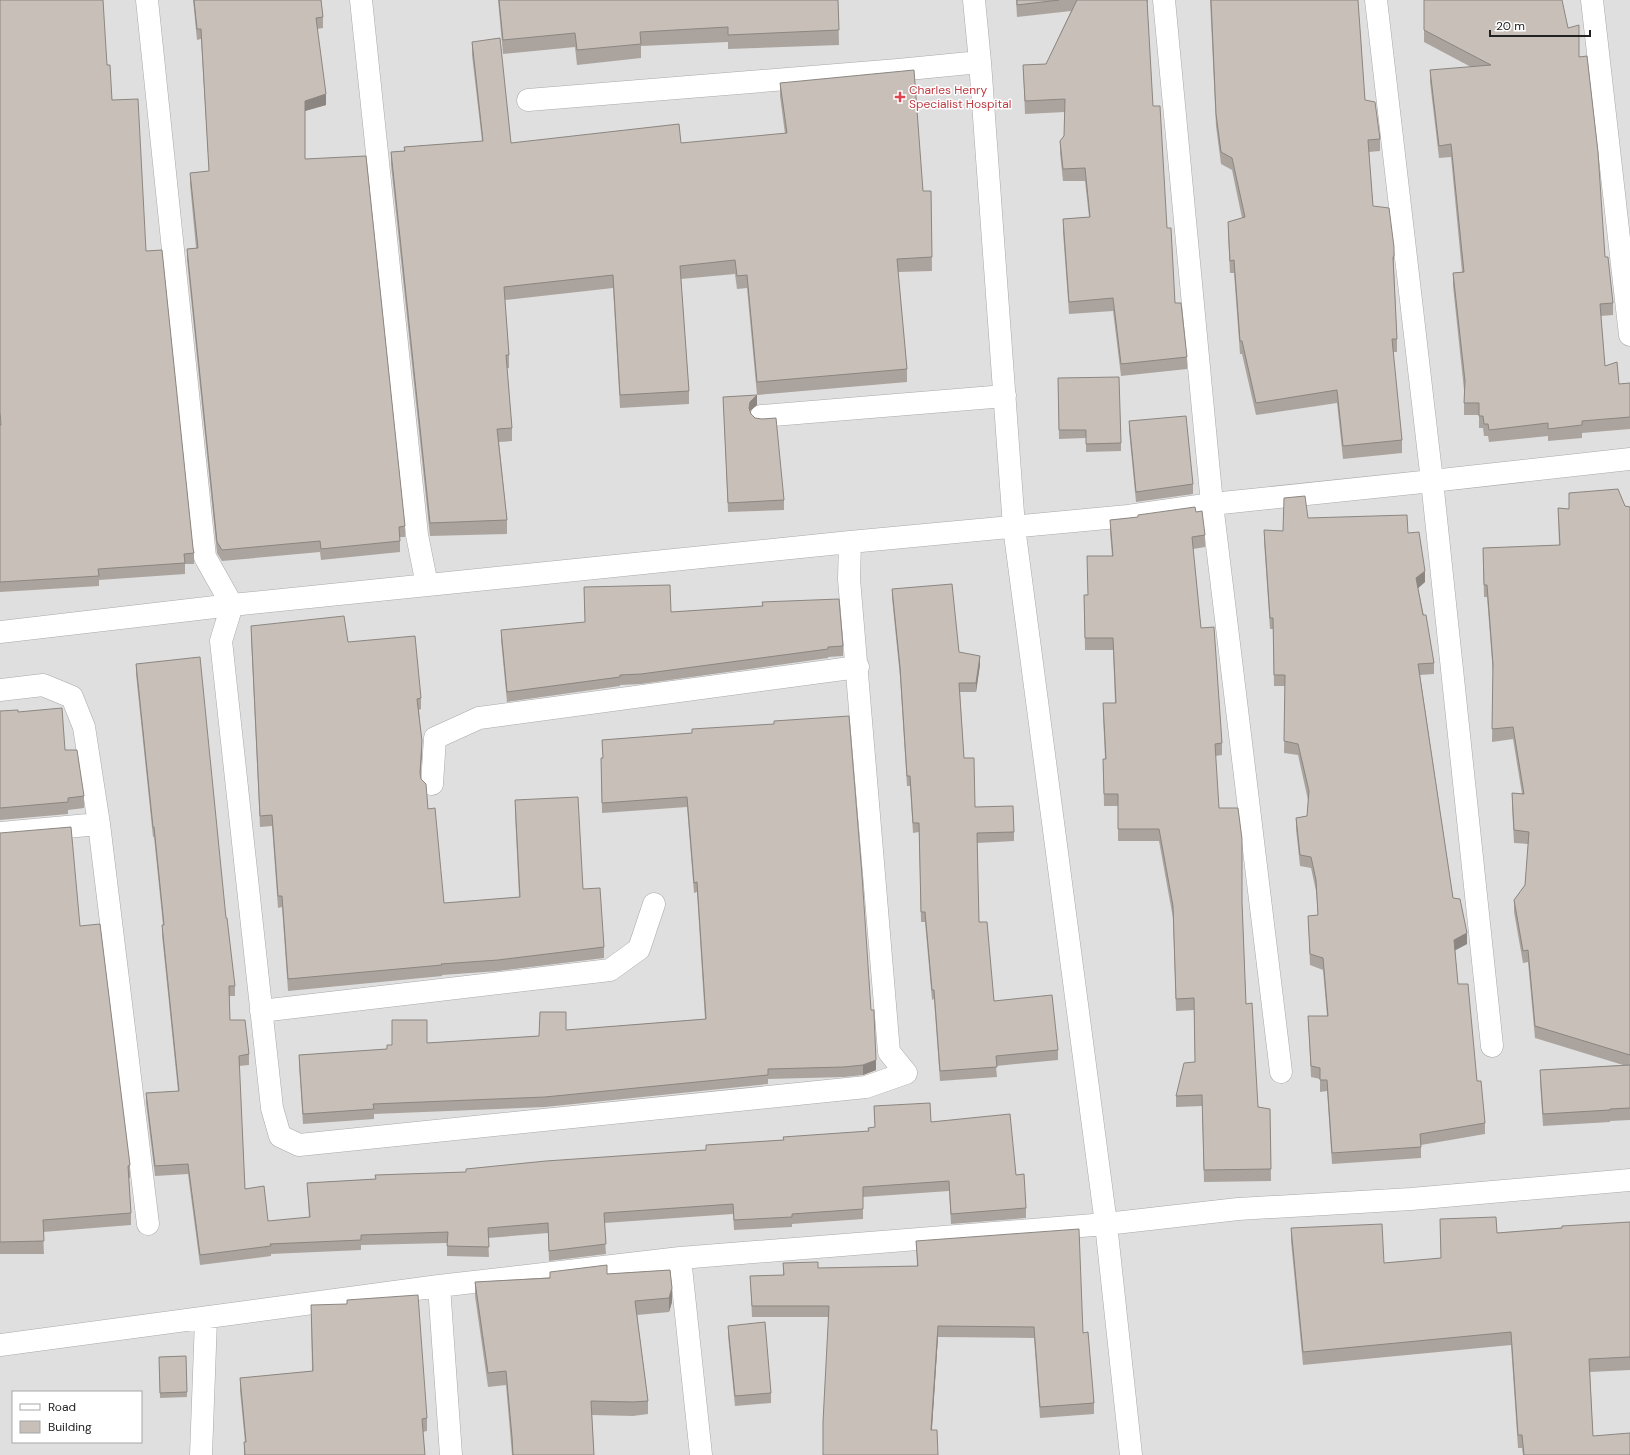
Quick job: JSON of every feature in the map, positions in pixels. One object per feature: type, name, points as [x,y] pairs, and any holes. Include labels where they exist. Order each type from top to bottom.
[{"type":"street","points":[[147,0],[205,557],[232,605],[221,641],[272,1108],[280,1136],[300,1145],[866,1087],[906,1073],[889,1052],[850,579],[850,542]]},
{"type":"street","points":[[362,0],[417,535],[427,585]]},
{"type":"street","points":[[974,0],[980,62],[1014,527],[1106,1224],[1131,1455]]},
{"type":"street","points":[[1164,0],[1212,504],[1281,1072]]},
{"type":"street","points":[[1376,0],[1432,481],[1492,1046]]},
{"type":"street","points":[[1592,0],[1630,335]]},
{"type":"street","points":[[528,100],[890,71],[980,62]]},
{"type":"street","points":[[761,416],[1005,396]]},
{"type":"street","points":[[0,632],[232,605],[850,542],[1128,516],[1212,504],[1432,481],[1630,458]]},
{"type":"street","points":[[432,784],[435,738],[479,718],[858,667]]},
{"type":"street","points":[[0,690],[43,685],[72,697],[84,727],[99,824],[148,1224]]},
{"type":"street","points":[[0,834],[99,824]]},
{"type":"street","points":[[261,1011],[610,970],[639,949],[654,904]]},
{"type":"street","points":[[0,1346],[439,1286],[680,1258],[1106,1224],[1238,1209],[1411,1199],[1630,1180]]},
{"type":"street","points":[[680,1258],[701,1455]]},
{"type":"street","points":[[439,1286],[451,1455]]},
{"type":"street","points":[[201,1455],[206,1319]]},
{"type":"shaded area","points":[[0,0],[1630,0],[1630,1455],[0,1455]]},
{"type":"building","points":[[0,0],[103,0],[107,65],[110,65],[112,100],[138,99],[146,251],[162,250],[194,553],[184,554],[185,563],[98,569],[99,576],[0,582]]},
{"type":"building","points":[[194,0],[321,0],[323,17],[316,18],[326,94],[305,101],[305,159],[366,156],[405,526],[399,527],[400,541],[321,549],[320,541],[222,550],[217,542],[187,249],[198,248],[190,173],[209,171],[201,29],[197,29]]},
{"type":"building","points":[[499,0],[838,0],[839,30],[728,35],[728,27],[640,32],[641,44],[577,50],[575,33],[503,40]]},
{"type":"building","points":[[1017,0],[1059,0],[1017,5]]},
{"type":"building","points":[[1077,0],[1147,0],[1153,106],[1160,106],[1167,228],[1171,228],[1175,303],[1181,303],[1187,357],[1121,364],[1113,298],[1069,302],[1063,219],[1090,217],[1085,168],[1063,169],[1060,141],[1064,136],[1065,99],[1025,101],[1023,65],[1046,64]]},
{"type":"building","points":[[1211,0],[1358,0],[1365,100],[1375,102],[1380,139],[1368,140],[1373,206],[1389,208],[1394,247],[1393,257],[1397,339],[1392,339],[1402,440],[1343,446],[1337,390],[1256,403],[1242,341],[1240,341],[1234,260],[1230,261],[1228,222],[1245,217],[1232,158],[1221,152],[1216,114]]},
{"type":"building","points":[[1424,0],[1562,0],[1568,28],[1579,25],[1579,57],[1587,56],[1598,152],[1605,257],[1608,257],[1613,303],[1600,304],[1605,366],[1617,362],[1619,384],[1630,383],[1630,417],[1582,421],[1582,425],[1548,429],[1548,423],[1489,430],[1488,424],[1484,424],[1483,416],[1479,416],[1479,403],[1464,403],[1465,381],[1453,273],[1464,272],[1451,144],[1439,146],[1430,70],[1491,65],[1424,30]]},
{"type":"building","points":[[500,38],[511,143],[679,124],[681,143],[787,133],[780,83],[914,70],[923,191],[931,191],[932,257],[897,259],[907,369],[757,382],[747,275],[737,276],[735,260],[680,266],[689,391],[620,395],[613,275],[504,287],[509,355],[506,355],[512,428],[497,429],[507,520],[430,523],[391,152],[405,151],[404,147],[483,141],[472,42]]},
{"type":"building","points":[[1119,377],[1121,443],[1086,444],[1086,430],[1059,430],[1058,378]]},
{"type":"building","points":[[757,395],[750,402],[749,408],[751,414],[755,418],[776,418],[784,500],[728,503],[723,397]]},
{"type":"building","points":[[1186,416],[1193,484],[1136,492],[1129,421]]},
{"type":"building","points":[[1618,489],[1625,506],[1630,507],[1630,1055],[1535,1026],[1528,950],[1523,951],[1514,900],[1525,885],[1529,832],[1514,830],[1512,793],[1524,794],[1513,727],[1492,729],[1493,664],[1487,585],[1484,585],[1483,548],[1560,545],[1558,508],[1569,509],[1569,493]]},
{"type":"building","points":[[1305,496],[1308,518],[1407,515],[1408,533],[1419,532],[1425,571],[1416,578],[1423,615],[1426,615],[1434,663],[1418,664],[1453,898],[1460,899],[1467,933],[1454,940],[1458,984],[1468,984],[1477,1081],[1481,1081],[1485,1123],[1420,1134],[1421,1147],[1332,1153],[1327,1080],[1320,1080],[1320,1068],[1311,1066],[1308,1016],[1328,1016],[1323,958],[1310,954],[1308,916],[1318,915],[1316,880],[1311,857],[1300,855],[1296,818],[1307,816],[1309,791],[1298,744],[1284,741],[1285,675],[1274,675],[1273,618],[1270,618],[1264,530],[1283,531],[1284,498]]},
{"type":"building","points":[[1195,507],[1196,512],[1202,511],[1205,535],[1192,537],[1201,628],[1214,627],[1222,743],[1215,744],[1219,808],[1238,808],[1242,839],[1242,902],[1246,1004],[1252,1003],[1258,1107],[1270,1109],[1271,1169],[1204,1170],[1202,1095],[1176,1096],[1184,1063],[1195,1062],[1194,998],[1176,999],[1173,906],[1159,829],[1118,829],[1118,794],[1104,794],[1103,759],[1106,759],[1103,703],[1116,703],[1113,638],[1085,638],[1084,595],[1088,595],[1087,556],[1113,556],[1110,520],[1138,517],[1138,515]]},
{"type":"building","points":[[952,584],[959,652],[980,656],[976,683],[959,683],[964,758],[974,758],[975,807],[1013,806],[1014,832],[977,833],[979,922],[987,922],[994,1001],[1052,995],[1058,1050],[996,1056],[997,1067],[940,1071],[934,990],[932,990],[925,912],[921,912],[919,823],[913,823],[910,776],[907,776],[900,667],[892,589]]},
{"type":"building","points":[[670,585],[671,612],[763,606],[762,602],[839,599],[843,646],[641,674],[620,675],[620,677],[507,692],[501,630],[585,622],[584,587]]},
{"type":"building","points":[[344,616],[348,642],[415,636],[421,698],[417,699],[422,741],[420,773],[421,779],[426,784],[428,809],[435,808],[444,903],[520,897],[515,800],[578,797],[583,889],[600,888],[604,947],[498,960],[288,979],[282,896],[278,896],[272,815],[260,816],[251,626]]},
{"type":"building","points":[[200,657],[226,918],[235,986],[229,986],[230,1020],[245,1020],[249,1054],[239,1056],[245,1189],[264,1186],[268,1221],[310,1217],[307,1183],[376,1179],[375,1175],[466,1172],[466,1169],[546,1161],[706,1150],[706,1145],[784,1140],[783,1137],[869,1131],[868,1128],[875,1127],[874,1106],[930,1103],[931,1122],[1010,1114],[1016,1175],[1024,1174],[1026,1208],[951,1214],[949,1181],[863,1187],[863,1209],[792,1214],[792,1217],[734,1220],[733,1204],[604,1213],[606,1244],[549,1251],[548,1223],[488,1228],[489,1247],[447,1246],[448,1232],[361,1235],[361,1240],[270,1244],[271,1246],[200,1255],[188,1164],[155,1166],[146,1093],[179,1091],[162,925],[164,925],[136,664]]},
{"type":"building","points":[[62,708],[65,750],[77,750],[84,796],[68,798],[68,802],[0,808],[0,711],[18,710],[18,712]]},
{"type":"building","points":[[849,716],[871,1010],[874,1010],[876,1060],[863,1065],[768,1069],[768,1075],[545,1097],[373,1104],[374,1109],[303,1114],[299,1055],[387,1049],[387,1045],[392,1045],[392,1020],[427,1020],[427,1043],[539,1036],[540,1012],[566,1012],[566,1030],[706,1019],[697,882],[694,883],[687,797],[602,803],[602,740],[692,733],[692,729],[774,724],[774,721]]},
{"type":"building","points":[[71,827],[80,926],[100,924],[130,1165],[128,1166],[131,1213],[43,1220],[44,1241],[0,1242],[0,833]]},
{"type":"building","points":[[1630,1065],[1630,1108],[1543,1114],[1540,1070]]},
{"type":"building","points":[[1496,1217],[1497,1233],[1562,1228],[1562,1226],[1630,1222],[1630,1357],[1589,1359],[1593,1436],[1630,1433],[1630,1455],[1524,1455],[1522,1435],[1518,1435],[1511,1332],[1303,1352],[1291,1228],[1382,1224],[1384,1263],[1441,1258],[1440,1219]]},
{"type":"building","points":[[1079,1229],[1083,1333],[1088,1332],[1094,1403],[1040,1407],[1034,1327],[938,1326],[931,1430],[937,1430],[938,1455],[823,1455],[823,1422],[829,1306],[752,1306],[750,1276],[784,1275],[783,1263],[818,1262],[818,1268],[918,1266],[916,1241]]},
{"type":"building","points":[[607,1265],[607,1274],[670,1270],[672,1288],[669,1298],[635,1301],[648,1401],[591,1401],[594,1455],[513,1455],[506,1371],[488,1373],[475,1282],[550,1278],[550,1272]]},
{"type":"building","points":[[418,1295],[427,1418],[422,1419],[425,1455],[245,1455],[244,1442],[246,1442],[240,1378],[313,1371],[311,1305],[347,1304],[347,1300]]},
{"type":"building","points":[[765,1322],[771,1393],[735,1396],[728,1326]]},
{"type":"building","points":[[186,1356],[187,1392],[160,1393],[159,1357]]},
{"type":"place","name":"Charles Henry Specialist Hospital","points":[[900,97]]}]
